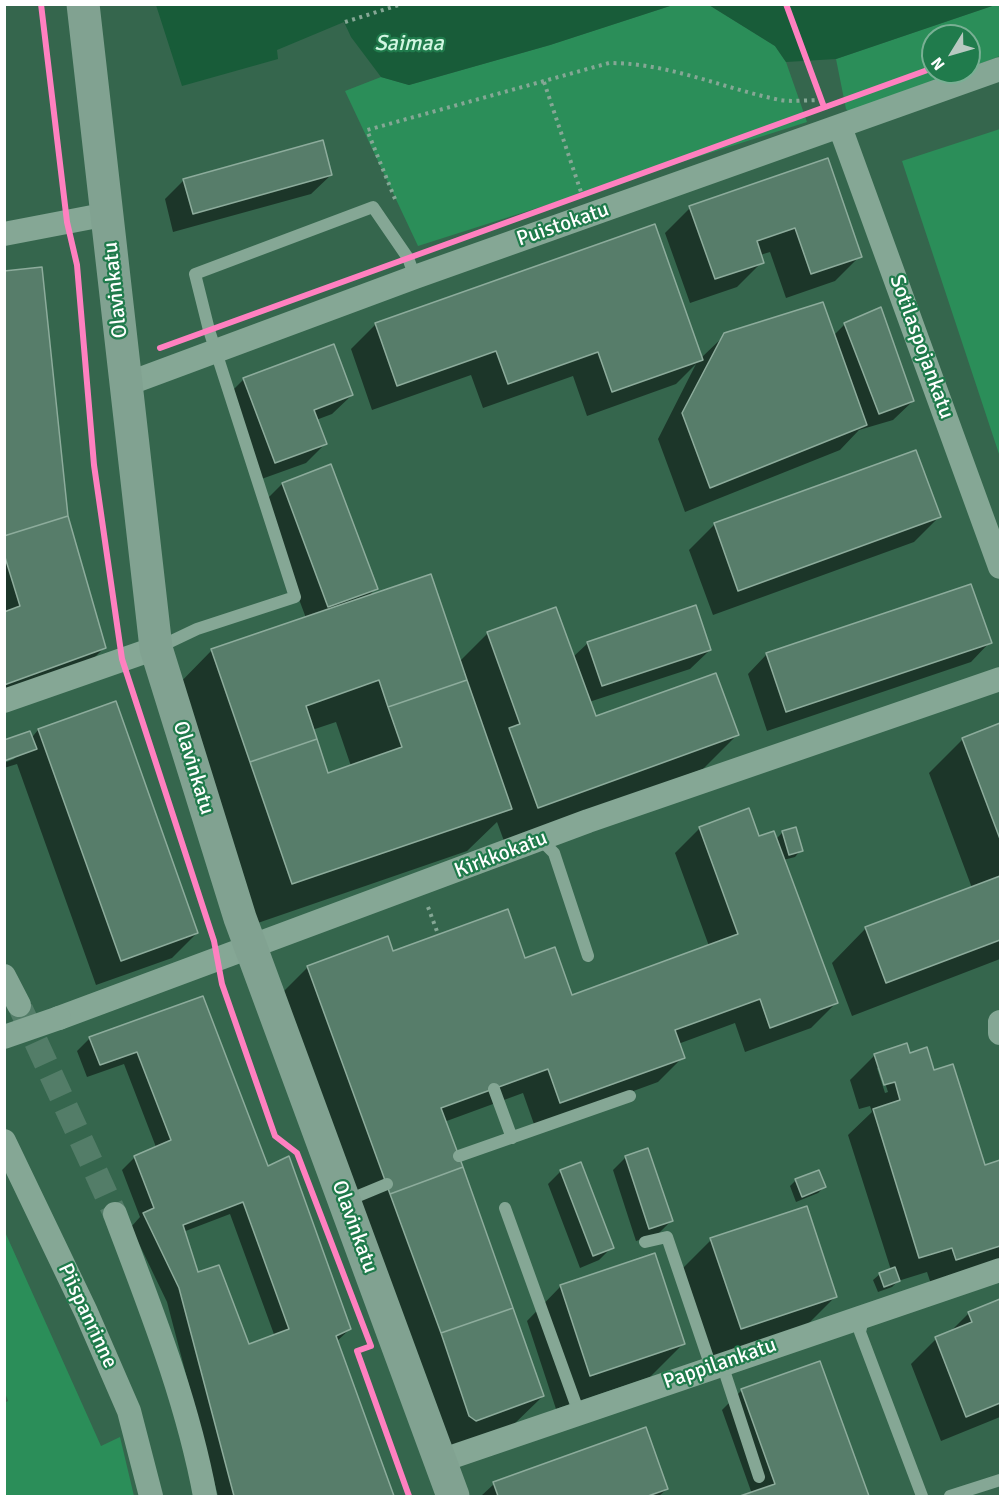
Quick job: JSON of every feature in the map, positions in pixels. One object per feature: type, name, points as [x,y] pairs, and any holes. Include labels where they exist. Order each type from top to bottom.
[{"type":"main road","name":"Olavinkatu","points":[[83,7],[156,648],[251,947],[453,1497]]},
{"type":"street","name":"Puistokatu","points":[[127,384],[415,277],[1000,69]]},
{"type":"street","name":"Sotilaspojankatu","points":[[840,127],[1000,567]]},
{"type":"street","points":[[4,234],[108,214]]},
{"type":"street","points":[[4,701],[156,648]]},
{"type":"street","name":"Kirkkokatu","points":[[4,1037],[649,799],[1000,678]]},
{"type":"street","points":[[4,976],[19,1005]]},
{"type":"street","points":[[1000,1022],[1000,1033]]},
{"type":"street","name":"Piispanrinne","points":[[4,1141],[86,1312],[129,1411],[151,1497]]},
{"type":"street","points":[[115,1214],[163,1341],[197,1454],[205,1497]]},
{"type":"street","name":"Pappilankatu","points":[[440,1461],[1000,1270]]},
{"type":"lane","points":[[156,648],[197,629],[295,597],[216,351],[195,274],[373,207],[408,258],[415,277]]},
{"type":"lane","points":[[541,840],[554,853],[588,956]]},
{"type":"lane","points":[[494,1089],[512,1138]]},
{"type":"lane","points":[[459,1156],[630,1096]]},
{"type":"lane","points":[[344,1201],[387,1184]]},
{"type":"lane","points":[[505,1208],[579,1413]]},
{"type":"lane","points":[[645,1242],[667,1237],[759,1477]]},
{"type":"lane","points":[[864,1315],[860,1332],[922,1497]]},
{"type":"lane","points":[[950,1497],[1000,1480]]},
{"type":"path","points":[[345,22],[402,4]]},
{"type":"path","points":[[396,203],[367,130],[609,63],[637,63],[685,73],[782,100],[823,104]]},
{"type":"path","points":[[544,82],[582,195]]},
{"type":"path","points":[[818,93],[823,104]]},
{"type":"path","points":[[571,199],[593,191]]},
{"type":"path","points":[[425,899],[438,934]]},
{"type":"shaded area","points":[[673,5],[709,5],[775,46],[786,62],[807,122],[418,246],[345,91],[381,77],[409,85],[550,45]]},
{"type":"shaded area","points":[[1000,5],[1000,56],[981,63],[981,24],[939,24]]},
{"type":"shaded area","points":[[921,30],[921,84],[925,84],[849,112],[846,109],[836,59]]},
{"type":"shaded area","points":[[1000,129],[1000,457],[902,161]]},
{"type":"shaded area","points":[[5,1232],[101,1446],[120,1437],[134,1496],[5,1496],[4,1403],[8,1401],[4,1390]]},
{"type":"water","name":"Saimaa","points":[[156,4],[673,5],[550,45],[409,85],[381,77],[351,37],[344,22],[277,50],[278,59],[182,86]]},
{"type":"water","points":[[709,5],[995,5],[939,24],[921,24],[921,30],[836,59],[786,62],[775,46]]},
{"type":"building","points":[[323,140],[332,175],[193,214],[183,179]]},
{"type":"building","points":[[828,158],[862,257],[811,274],[795,228],[757,241],[764,263],[715,279],[689,206]]},
{"type":"building","points":[[655,224],[703,360],[612,392],[598,352],[508,384],[496,351],[397,386],[375,323]]},
{"type":"building","points":[[42,267],[68,516],[4,536],[4,271]]},
{"type":"building","points":[[823,302],[867,425],[710,488],[682,413],[724,333]]},
{"type":"building","points":[[881,307],[914,401],[879,414],[844,323]]},
{"type":"building","points":[[334,344],[353,395],[314,410],[327,444],[275,463],[243,378]]},
{"type":"building","points":[[916,450],[941,517],[738,591],[714,523]]},
{"type":"building","points":[[331,464],[378,589],[328,607],[282,483]]},
{"type":"building","points":[[68,516],[106,648],[4,685],[4,612],[20,606],[4,554],[4,536]]},
{"type":"building","points":[[431,574],[467,680],[388,707],[379,680],[306,706],[317,739],[250,762],[211,649]]},
{"type":"building","points":[[971,584],[992,643],[786,712],[766,653]]},
{"type":"building","points":[[696,605],[711,650],[602,686],[587,642]]},
{"type":"building","points":[[556,607],[596,716],[716,673],[739,735],[538,808],[509,728],[520,724],[487,632]]},
{"type":"building","points":[[467,680],[512,809],[292,884],[250,762],[317,739],[328,773],[402,747],[388,707]]},
{"type":"building","points":[[116,701],[198,933],[121,961],[38,729]]},
{"type":"building","points":[[1000,723],[1000,839],[962,738]]},
{"type":"building","points":[[30,731],[37,749],[4,761],[4,740]]},
{"type":"building","points":[[749,808],[759,836],[774,831],[838,1003],[770,1028],[760,999],[675,1030],[685,1058],[560,1103],[548,1069],[441,1108],[463,1167],[390,1194],[307,966],[388,936],[393,951],[508,909],[525,958],[555,947],[572,995],[738,934],[699,827]]},
{"type":"building","points":[[796,827],[803,851],[789,855],[782,831]]},
{"type":"building","points":[[1000,876],[1000,940],[886,983],[865,927]]},
{"type":"building","points":[[203,996],[268,1166],[289,1156],[351,1329],[336,1336],[394,1496],[234,1496],[179,1288],[143,1213],[154,1208],[134,1156],[171,1140],[137,1052],[100,1065],[89,1037]],"holes":[[[243,1202],[289,1329],[249,1344],[219,1265],[198,1272],[183,1225]]]},
{"type":"building","points":[[907,1043],[910,1053],[927,1047],[934,1070],[953,1064],[985,1165],[1000,1160],[1000,1246],[956,1260],[952,1248],[919,1258],[873,1109],[900,1100],[895,1082],[884,1085],[874,1054]]},
{"type":"building","points":[[648,1148],[673,1221],[649,1229],[625,1156]]},
{"type":"building","points":[[581,1162],[614,1248],[593,1256],[560,1170]]},
{"type":"building","points":[[463,1167],[513,1308],[441,1333],[390,1194]]},
{"type":"building","points":[[819,1170],[826,1187],[802,1197],[795,1179]]},
{"type":"building","points":[[807,1206],[837,1297],[741,1329],[710,1238]]},
{"type":"building","points":[[655,1253],[685,1344],[590,1376],[560,1285]]},
{"type":"building","points":[[895,1267],[900,1281],[884,1287],[879,1273]]},
{"type":"building","points":[[1000,1299],[1000,1403],[966,1417],[935,1337],[972,1322],[968,1312]]},
{"type":"building","points":[[513,1308],[544,1396],[476,1421],[469,1416],[441,1333]]},
{"type":"building","points":[[820,1361],[869,1496],[740,1496],[775,1484],[741,1389]]},
{"type":"building","points":[[646,1427],[668,1489],[648,1496],[498,1496],[493,1482]]},
{"type":"tunnel","points":[[21,1009],[115,1214]]},
{"type":"cycle path","points":[[41,4],[67,222],[77,265],[94,465],[122,659],[214,941],[222,984],[275,1136],[297,1153],[371,1346],[357,1351],[409,1496]]},
{"type":"cycle path","points":[[786,4],[824,107]]},
{"type":"cycle path","points":[[160,348],[921,72]]}]
